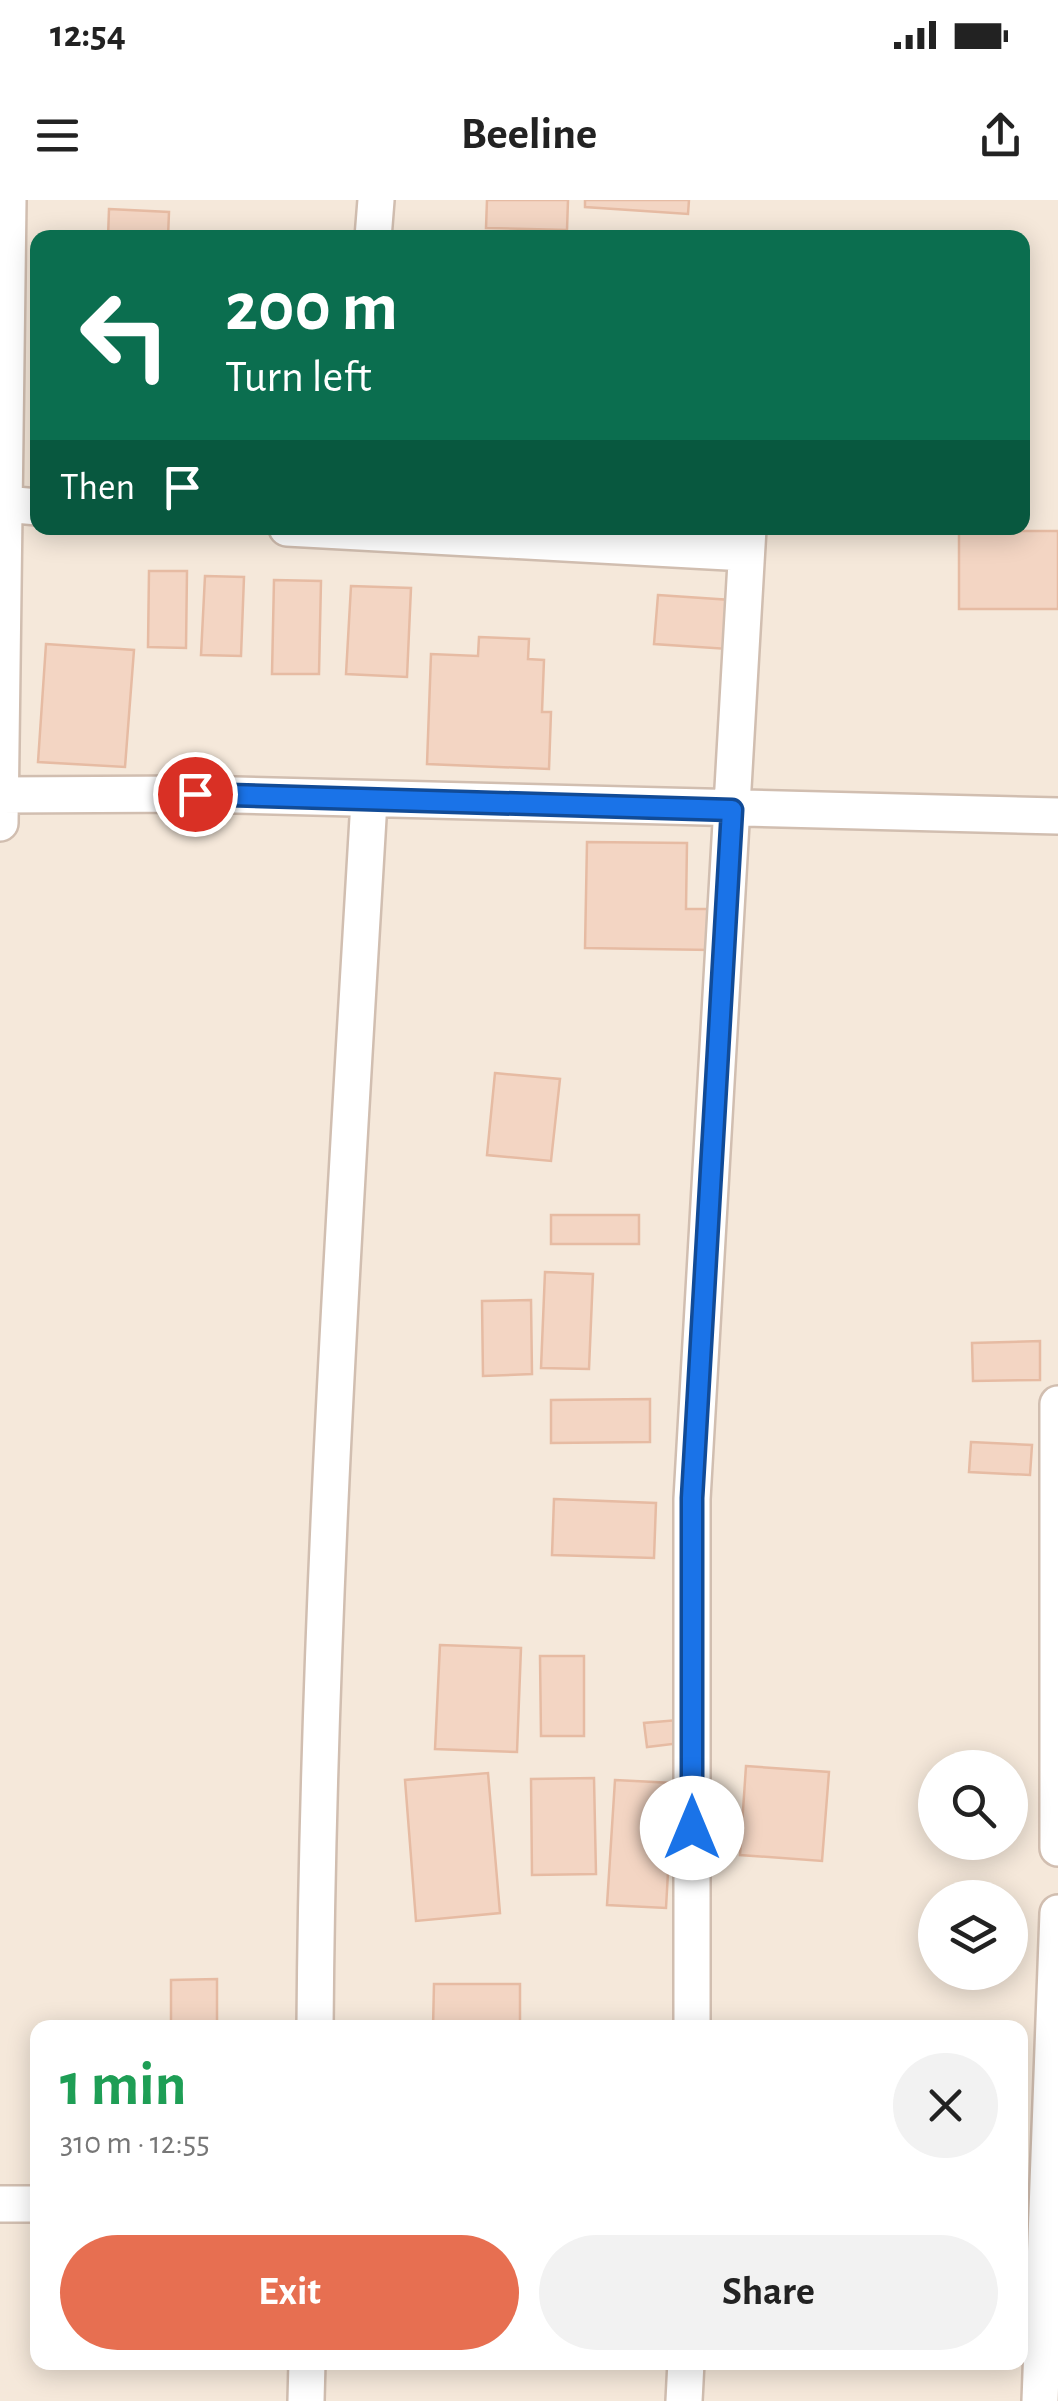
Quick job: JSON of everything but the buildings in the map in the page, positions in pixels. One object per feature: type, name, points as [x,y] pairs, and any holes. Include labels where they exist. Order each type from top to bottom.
[{"type":"street","points":[[0,824],[21,506],[8,200]]},
{"type":"street","points":[[374,230],[376,200]]},
{"type":"street","points":[[550,535],[747,540],[692,1498],[692,2020]]},
{"type":"street","points":[[1,795],[195,794],[1058,816]]},
{"type":"street","points":[[315,2020],[317,1808],[330,1464],[369,800]]},
{"type":"street","points":[[1058,1404],[1058,1848]]},
{"type":"street","points":[[1040,2401],[1042,2209],[1058,1913]]},
{"type":"street","points":[[0,2204],[30,2204]]},
{"type":"street","points":[[306,2401],[308,2370]]},
{"type":"street","points":[[684,2401],[686,2370]]},
{"type":"shaded area","points":[[0,200],[1058,200],[1058,2401],[0,2401]]},
{"type":"route","points":[[195,794],[732,810],[692,1498],[692,1828]]}]
